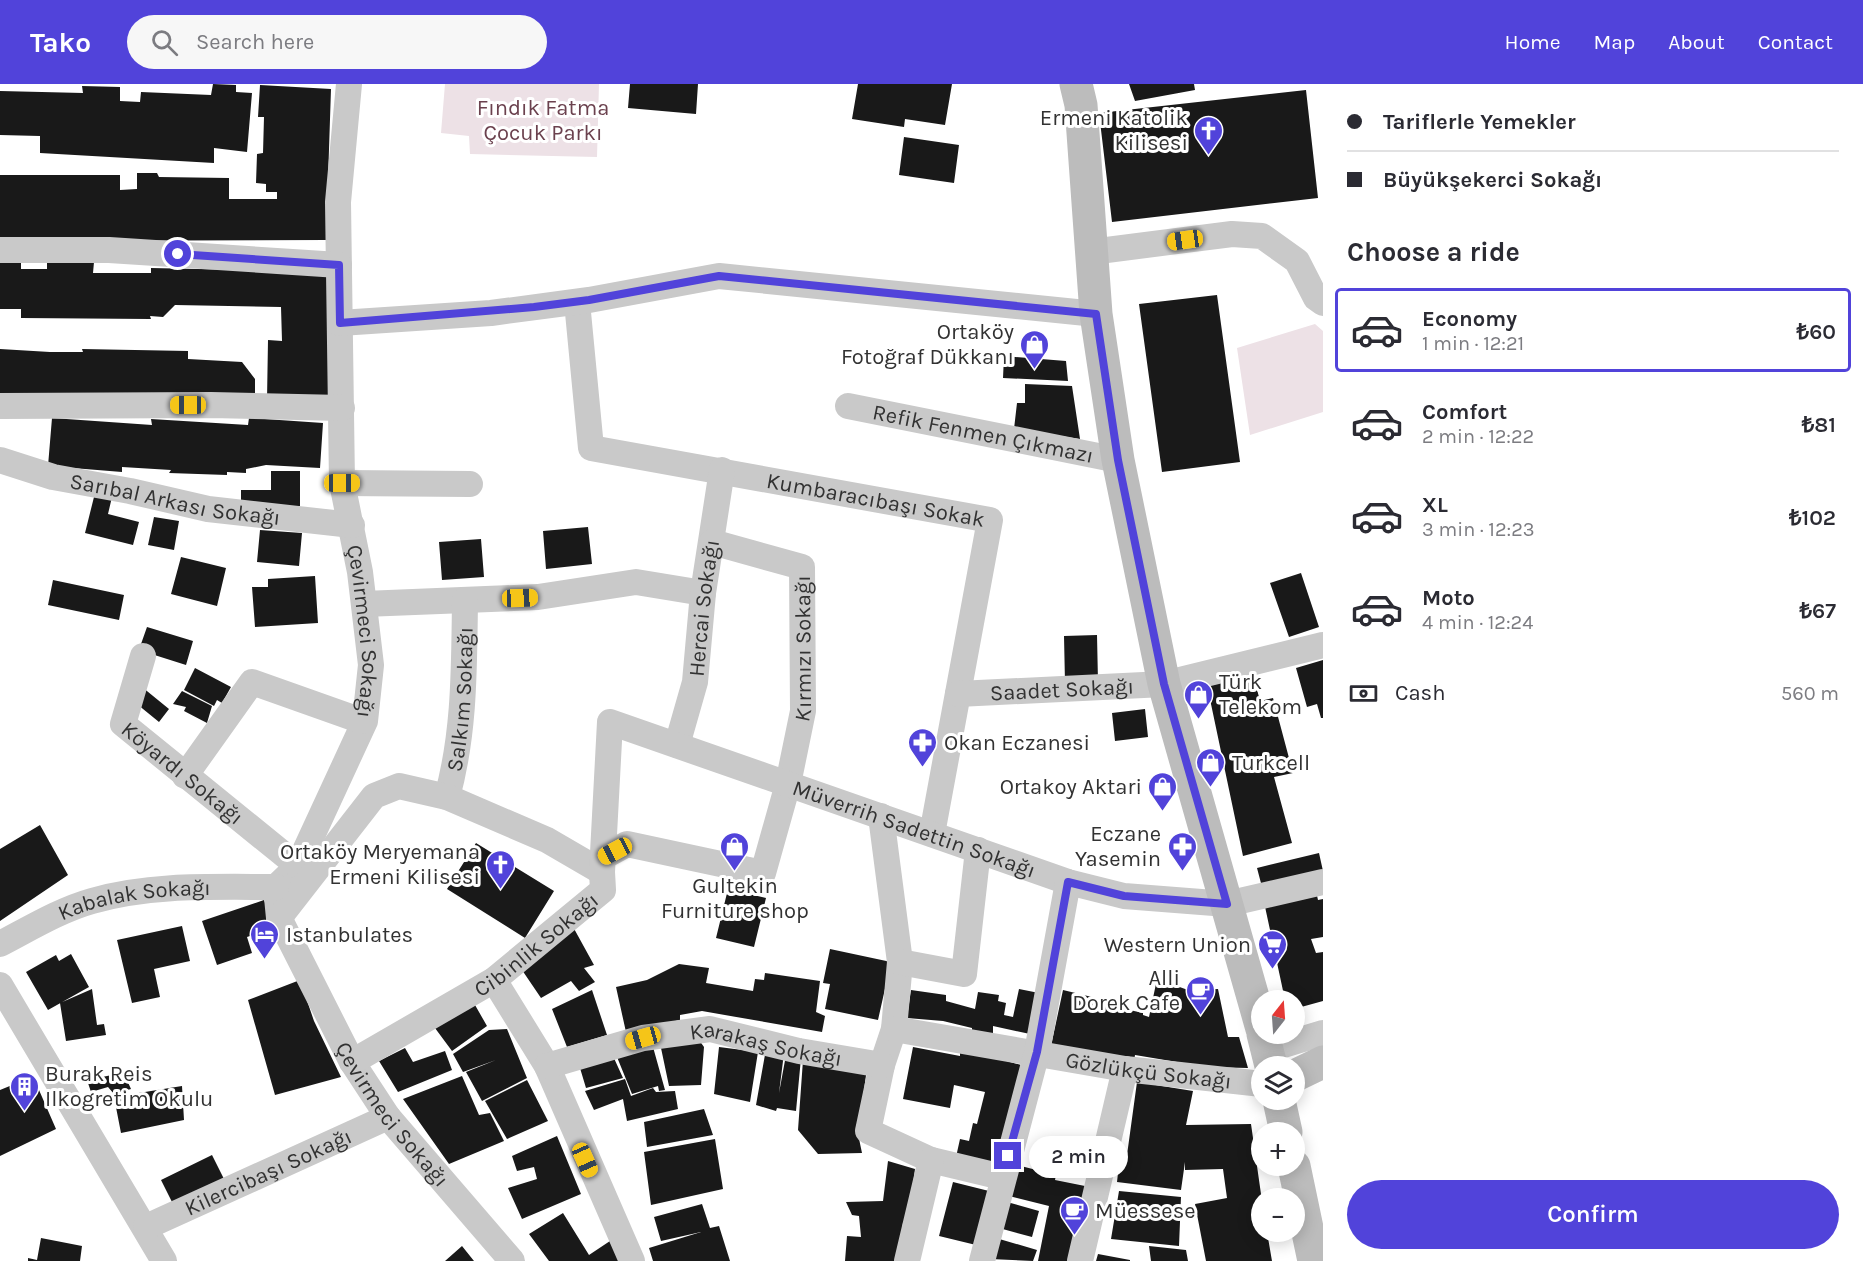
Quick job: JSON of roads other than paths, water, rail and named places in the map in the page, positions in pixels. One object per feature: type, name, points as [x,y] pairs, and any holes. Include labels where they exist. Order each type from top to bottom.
[{"type":"main road","points":[[1076,84],[1081,105],[1096,314],[1118,460],[1164,684],[1266,1045]]},
{"type":"main road","points":[[1305,1071],[1323,1062]]},
{"type":"main road","points":[[1295,1176],[1314,1261]]},
{"type":"street","name":"Çevirmeci Sokağı","points":[[349,84],[338,202],[342,483],[352,525],[371,665],[364,721],[362,721],[298,866],[276,887],[279,918],[352,1062],[388,1117],[512,1261]]},
{"type":"street","points":[[1091,252],[1232,234],[1262,236],[1296,261],[1316,298],[1323,303]]},
{"type":"street","points":[[0,250],[109,250],[339,265]]},
{"type":"street","points":[[340,323],[491,313],[577,302],[719,276],[1096,314]]},
{"type":"street","name":"Kumbaracıbaşı Sokak","points":[[577,302],[591,448],[990,520],[932,834]]},
{"type":"street","points":[[0,406],[211,405],[342,408]]},
{"type":"street","name":"Refik Fenmen Çıkmazı","points":[[848,406],[1118,460]]},
{"type":"street","name":"Sarıbal Arkası Sokağı","points":[[0,460],[53,477],[130,491],[208,509],[352,525]]},
{"type":"street","name":"Hercai Sokağı","points":[[677,746],[695,682],[703,593],[722,470]]},
{"type":"street","points":[[342,483],[470,484]]},
{"type":"street","name":"Kırmızı Sokağı","points":[[712,542],[802,567],[804,711],[788,784]]},
{"type":"street","points":[[364,604],[538,597],[636,582],[703,593]]},
{"type":"street","name":"Salkım Sokağı","points":[[447,797],[457,761],[464,704],[465,600]]},
{"type":"street","name":"Saadet Sokağı","points":[[958,694],[1164,684],[1323,645]]},
{"type":"street","name":"Köyardı Sokağı","points":[[143,656],[123,724],[298,866]]},
{"type":"street","points":[[185,776],[252,682],[362,721]]},
{"type":"street","name":"Müverrih Sadettin Sokağı","points":[[610,722],[1068,882],[1124,896],[1227,904],[1323,882]]},
{"type":"street","name":"Cibinlik Sokağı","points":[[352,1062],[494,980],[603,890],[602,864],[610,722]]},
{"type":"street","points":[[279,918],[374,796],[399,786],[447,797],[602,864],[627,844],[763,873],[788,784]]},
{"type":"street","points":[[881,816],[900,962],[894,1029],[882,1065],[868,1131],[932,1160],[1002,1177]]},
{"type":"street","points":[[900,962],[964,974],[978,850]]},
{"type":"street","points":[[982,1261],[1002,1177],[1037,1052],[1068,882]]},
{"type":"street","name":"Kabalak Sokağı","points":[[0,944],[91,901],[145,891],[194,887],[276,887]]},
{"type":"street","points":[[494,980],[547,1066],[577,1141],[632,1261]]},
{"type":"street","points":[[0,984],[146,1227],[164,1261]]},
{"type":"street","name":"Karakaş Sokağı","points":[[547,1066],[643,1038],[710,1029],[799,1051],[882,1065]]},
{"type":"street","name":"Gözlükçü Sokağı","points":[[894,1029],[1125,1069],[1251,1083]]},
{"type":"street","points":[[1266,1045],[1323,1033]]},
{"type":"street","points":[[1080,1261],[1125,1069]]},
{"type":"street","name":"Kilercibaşı Sokağı","points":[[146,1227],[388,1117]]},
{"type":"street","points":[[907,1261],[932,1160]]},
{"type":"place","name":"Ermeni Katolik Kilisesi","points":[[1209,156]]},
{"type":"place","name":"Ortaköy Fotoğraf Dükkanı","points":[[1035,370]]},
{"type":"place","name":"Türk Telekom","points":[[1198,720]]},
{"type":"place","name":"Okan Eczanesi","points":[[923,768]]},
{"type":"place","name":"Turkcell","points":[[1211,788]]},
{"type":"place","name":"Ortakoy Aktari","points":[[1163,812]]},
{"type":"place","name":"Gultekin Furniture shop","points":[[735,872]]},
{"type":"place","name":"Eczane Yasemin","points":[[1182,872]]},
{"type":"place","name":"Ortaköy Meryemana Ermeni Kilisesi","points":[[501,890]]},
{"type":"place","name":"Istanbulates","points":[[265,960]]},
{"type":"place","name":"Western Union","points":[[1272,970]]},
{"type":"place","name":"Alli Dorek Cafe","points":[[1201,1016]]},
{"type":"place","name":"Burak Reis Ilkogretim Okulu","points":[[24,1112]]},
{"type":"place","name":"Müessese","points":[[1074,1236]]},
{"type":"park label","name":"Fındık Fatma Çocuk Parkı","points":[[543,120]]}]
